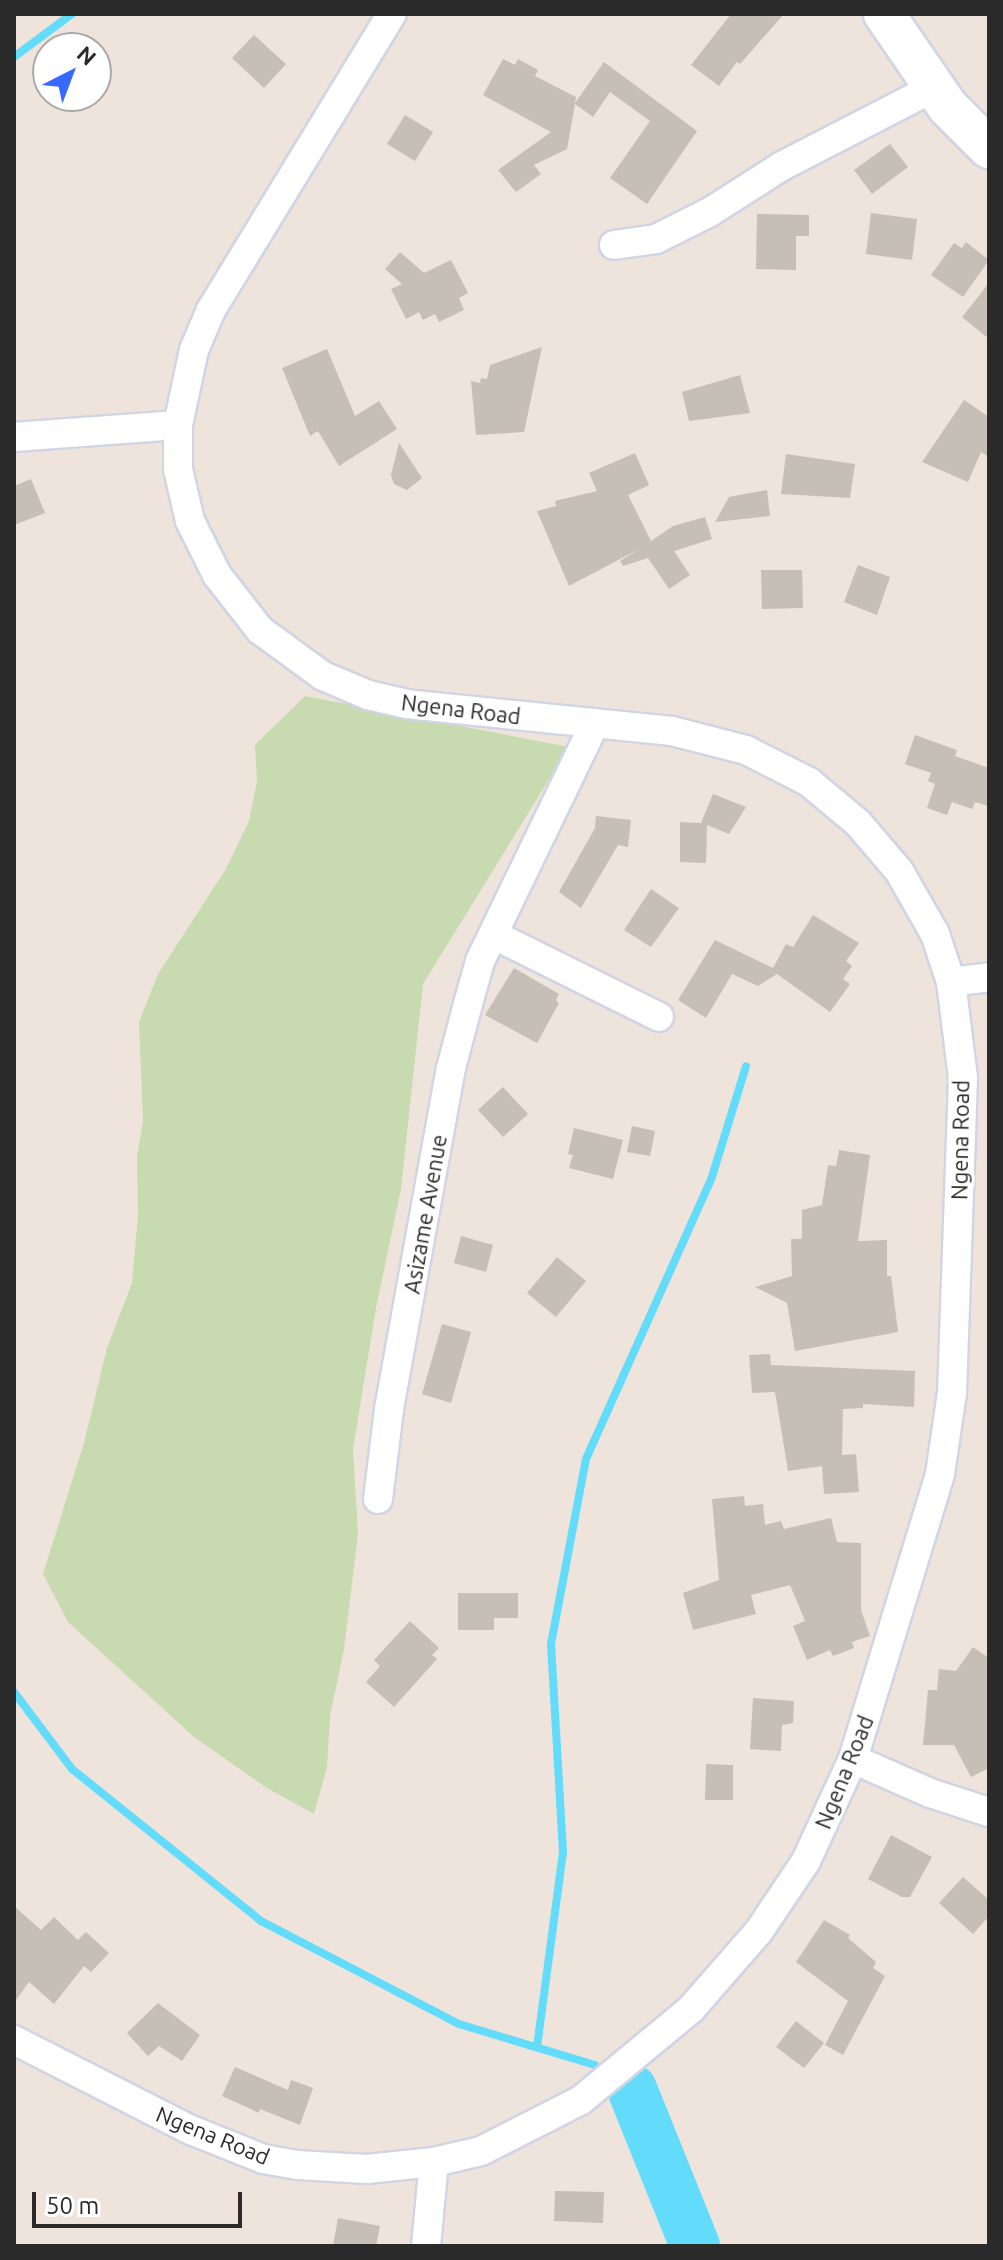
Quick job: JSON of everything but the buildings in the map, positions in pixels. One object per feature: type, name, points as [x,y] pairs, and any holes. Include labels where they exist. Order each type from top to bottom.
[{"type":"street","name":"Ngena Road","points":[[14,2040],[191,2130],[263,2159],[367,2169],[434,2162],[481,2151],[581,2100],[691,2009],[759,1931],[793,1882],[820,1834],[853,1759],[940,1474],[952,1393],[963,1078],[951,982],[935,934],[899,871],[858,823],[809,782],[746,750],[672,731],[407,704],[368,695],[323,676],[260,630],[217,575],[190,521],[178,469],[178,425],[194,350],[211,310],[392,14]]},
{"type":"street","points":[[884,14],[948,107],[989,148]]},
{"type":"street","points":[[614,245],[656,239],[710,212],[782,166],[935,87]]},
{"type":"street","points":[[14,437],[178,425]]},
{"type":"street","name":"Asizame Avenue","points":[[378,1499],[389,1409],[451,1068],[480,961],[595,723]]},
{"type":"street","points":[[494,935],[659,1017]]},
{"type":"street","points":[[951,982],[989,977]]},
{"type":"street","points":[[853,1759],[930,1793],[989,1812]]},
{"type":"street","points":[[426,2246],[434,2162]]},
{"type":"green space","points":[[305,696],[569,747],[423,984],[401,1189],[376,1308],[353,1449],[358,1534],[344,1649],[330,1716],[327,1767],[314,1814],[267,1788],[194,1737],[68,1622],[43,1574],[84,1443],[107,1348],[132,1283],[138,1216],[137,1157],[143,1121],[139,1022],[158,974],[226,869],[249,821],[257,781],[255,745]]},
{"type":"waterway","points":[[14,57],[72,14]]},
{"type":"waterway","points":[[537,2047],[563,1852],[551,1644],[586,1459],[711,1180],[746,1066]]},
{"type":"waterway","points":[[14,1692],[72,1769],[261,1921],[459,2024],[595,2065]]},
{"type":"waterway","points":[[632,2089],[695,2246]]}]
